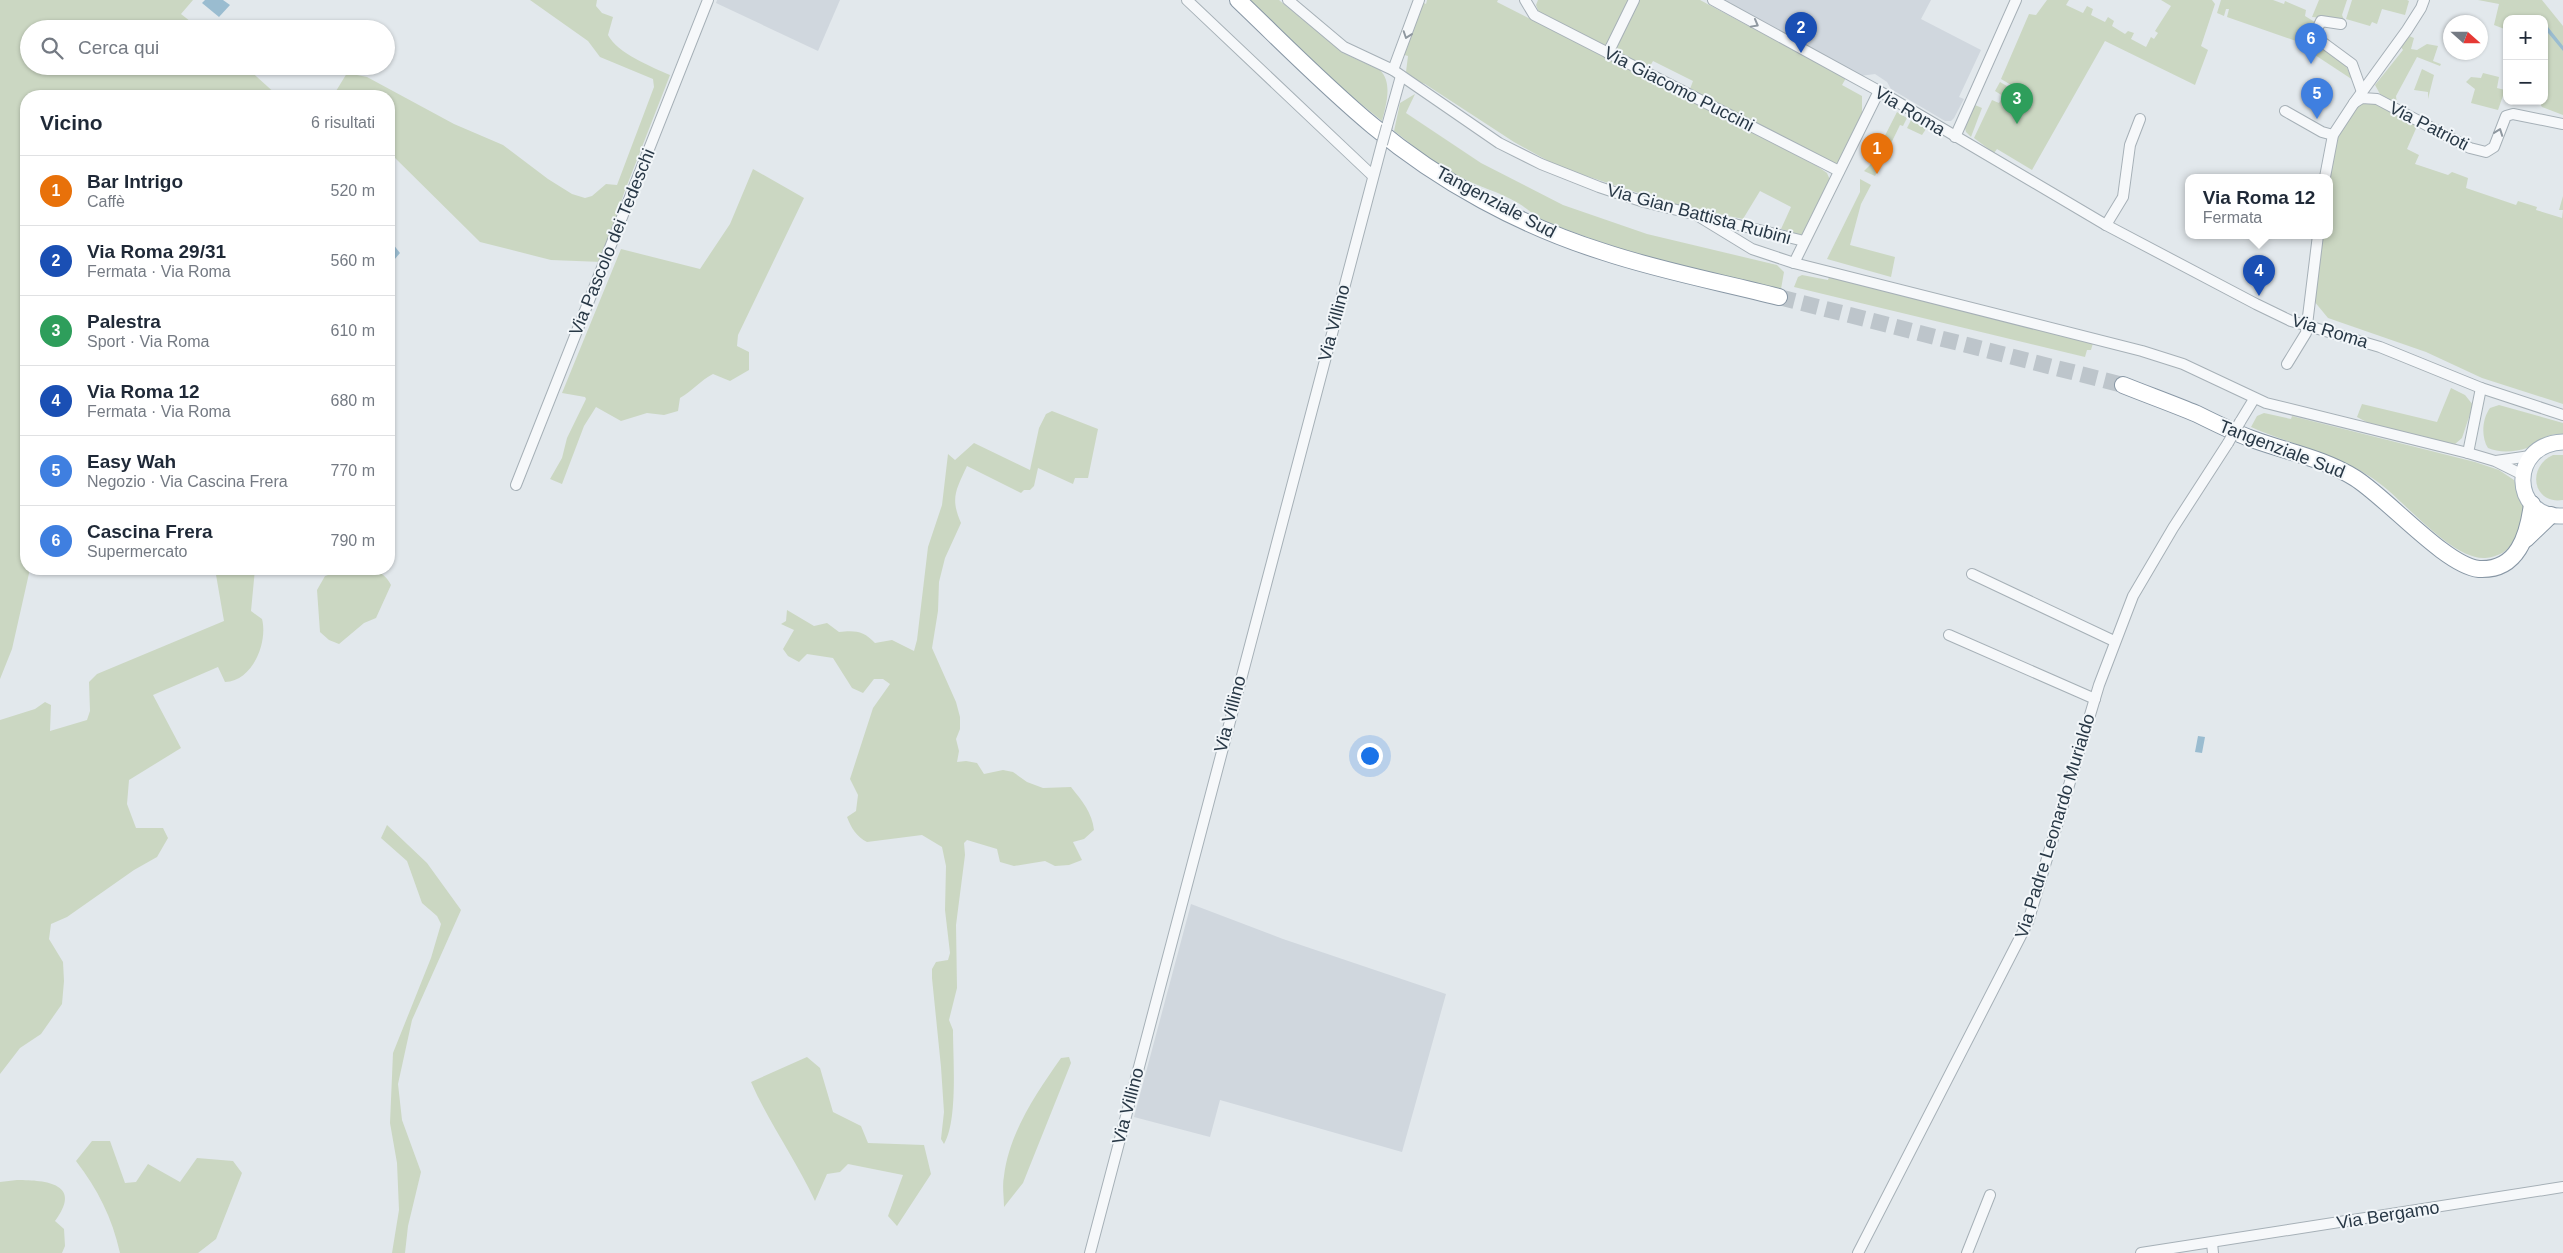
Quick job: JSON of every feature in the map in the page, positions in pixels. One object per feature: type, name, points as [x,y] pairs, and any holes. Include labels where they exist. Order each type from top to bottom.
[{"type":"highway","name":"Tangenziale Sud","points":[[1238,0],[1374,127],[1428,166],[1497,207],[1552,232],[1603,252],[1779,298]]},
{"type":"highway","name":"Tangenziale Sud","points":[[2123,385],[2246,437],[2318,460],[2343,471],[2369,487],[2445,552],[2466,566],[2482,569],[2500,565],[2516,555],[2524,541],[2532,504]]},
{"type":"highway","name":"Tangenziale Sud","points":[[2524,541],[2557,515]]},
{"type":"main road","points":[[2557,515],[2532,504],[2524,490],[2523,475],[2530,456],[2545,445],[2563,442]]},
{"type":"street","name":"Via Pascolo dei Tedeschi","points":[[516,485],[708,0]]},
{"type":"street","points":[[1187,0],[1373,176]]},
{"type":"street","name":"Via Gian Battista Rubini","points":[[1288,0],[1344,47],[1397,73],[1499,143],[1541,164],[1621,195],[1698,216],[1804,241]]},
{"type":"street","name":"Via Villino","points":[[1090,1253],[1373,176],[1397,73],[1419,0]]},
{"type":"street","name":"Via Giacomo Puccini","points":[[1525,0],[1534,15],[1839,171]]},
{"type":"street","points":[[1608,53],[1634,0]]},
{"type":"street","name":"Via Roma","points":[[1713,0],[1878,91],[2106,225],[2252,302],[2307,326],[2402,354],[2480,388],[2563,415]]},
{"type":"street","points":[[1955,137],[2016,0]]},
{"type":"street","points":[[2325,174],[2327,157],[2334,135],[2354,102],[2422,8],[2424,0]]},
{"type":"street","points":[[2341,24],[2321,21],[2314,36],[2352,64],[2362,92]]},
{"type":"street","points":[[1794,263],[1878,91]]},
{"type":"street","name":"Via Patrioti","points":[[2354,102],[2362,98],[2377,99],[2470,148],[2486,152],[2494,147],[2506,116],[2513,114],[2563,124]]},
{"type":"street","points":[[2285,111],[2322,132],[2334,135]]},
{"type":"street","points":[[2106,225],[2123,197],[2130,145],[2140,119]]},
{"type":"street","points":[[1698,216],[1752,249],[1794,263],[2169,358],[2254,399],[2468,453],[2496,461],[2523,475]]},
{"type":"street","points":[[2288,364],[2306,333],[2318,239]]},
{"type":"street","points":[[2468,453],[2480,388]]},
{"type":"street","name":"Via Padre Leonardo Murialdo","points":[[1858,1253],[2023,935],[2033,909],[2095,699],[2114,641],[2133,596],[2173,528],[2254,399]]},
{"type":"street","points":[[2496,461],[2530,456]]},
{"type":"street","points":[[1972,574],[2114,641]]},
{"type":"street","points":[[1949,635],[2095,699]]},
{"type":"street","name":"Via Bergamo","points":[[2141,1253],[2213,1248],[2563,1187]]},
{"type":"street","points":[[1967,1253],[1990,1195]]},
{"type":"shaded area","points":[[717,0],[840,0],[818,51],[716,3]]},
{"type":"shaded area","points":[[1722,0],[1931,0],[1921,19],[1981,50],[1959,97],[1964,99],[1954,118],[1951,121],[1945,121],[1891,89],[1887,82],[1875,74],[1860,76]]},
{"type":"shaded area","points":[[1191,904],[1283,939],[1446,994],[1402,1152],[1220,1100],[1210,1137],[1134,1117]]},
{"type":"green space","points":[[0,0],[193,0],[181,14],[189,20],[20,20],[20,75],[255,75],[271,90],[20,90],[20,575],[29,575],[12,649],[0,679]]},
{"type":"green space","points":[[530,0],[597,0],[596,6],[602,13],[613,17],[608,35],[613,42],[636,59],[670,75],[624,193],[602,262],[551,260],[480,242],[395,158],[395,92],[454,124],[503,145],[548,179],[572,194],[585,198],[592,196],[606,184],[617,185],[654,87],[653,79],[600,57],[588,41]]},
{"type":"green space","points":[[1248,0],[1279,0],[1343,53],[1380,70],[1384,75],[1387,88],[1387,101],[1382,121],[1345,91]]},
{"type":"green space","points":[[1427,0],[1498,0],[1497,2],[1817,166],[1827,173],[1830,180],[1802,236],[1781,229],[1791,207],[1760,191],[1743,219],[1675,205],[1559,167],[1514,142],[1425,84],[1413,80],[1406,72],[1408,56],[1401,54],[1422,2],[1426,4]]},
{"type":"green space","points":[[1538,0],[1700,0],[1846,78],[1842,85],[1862,96],[1862,115],[1837,165],[1690,89],[1693,81],[1653,61],[1649,68],[1539,13],[1536,5]]},
{"type":"green space","points":[[2047,0],[2069,0],[2066,5],[2083,13],[2087,6],[2093,9],[2091,15],[2105,22],[2108,17],[2114,21],[2112,26],[2125,34],[2128,31],[2134,33],[2131,39],[2146,47],[2151,37],[2154,39],[2158,33],[2155,31],[2171,6],[2161,0],[2212,0],[2215,4],[2201,46],[2208,50],[2195,85],[2105,41],[2032,170],[1997,149],[1994,153],[1974,138],[1992,100],[1999,103],[2003,96],[1995,91],[2000,82],[2022,95],[2023,92],[2001,79],[2029,14],[2036,15]]},
{"type":"green space","points":[[2221,0],[2273,0],[2284,4],[2285,1],[2306,10],[2305,16],[2318,24],[2302,43],[2227,17],[2229,9],[2226,9],[2224,16],[2217,13]]},
{"type":"green space","points":[[2319,0],[2347,0],[2342,15],[2344,20],[2312,17]]},
{"type":"green space","points":[[2352,0],[2409,1],[2405,15],[2382,9],[2377,24],[2372,22],[2370,26],[2346,19]]},
{"type":"green space","points":[[2478,0],[2542,0],[2563,26],[2563,115],[2541,105],[2548,105],[2548,15],[2503,15],[2503,28],[2494,25],[2499,4]]},
{"type":"green space","points":[[2409,36],[2414,38],[2411,49],[2417,50],[2427,44],[2438,46],[2433,61],[2441,64],[2440,66],[2417,57],[2396,96],[2397,104],[2380,94],[2375,85],[2403,50],[2401,47]]},
{"type":"green space","points":[[2320,48],[2343,60],[2353,80],[2315,55]]},
{"type":"green space","points":[[2422,69],[2434,75],[2428,99],[2428,92],[2414,90]]},
{"type":"green space","points":[[2483,73],[2499,77],[2497,88],[2503,90],[2503,96],[2498,110],[2471,103],[2475,89],[2466,82],[2471,77],[2481,78]]},
{"type":"green space","points":[[346,75],[367,77],[391,90],[337,90]]},
{"type":"green space","points":[[1415,94],[1406,113],[1481,163],[1563,205],[1647,234],[1777,265],[1784,272],[1781,289],[1692,269],[1575,233],[1547,222],[1511,199],[1460,177],[1434,161],[1394,131],[1400,103]]},
{"type":"green space","points":[[2370,101],[2418,124],[2407,149],[2419,155],[2415,164],[2448,175],[2452,172],[2468,178],[2466,188],[2516,205],[2518,201],[2537,207],[2536,210],[2562,218],[2563,210],[2563,404],[2482,378],[2426,352],[2328,318],[2314,301],[2322,239],[2333,239],[2333,174],[2331,174],[2337,139],[2353,107]]},
{"type":"green space","points":[[1975,105],[1982,108],[1971,137],[1965,128]]},
{"type":"green space","points":[[1897,112],[1907,118],[1903,126],[1900,125],[1875,176],[1864,171],[1870,165]]},
{"type":"green space","points":[[1911,120],[1926,129],[1922,135],[1907,128]]},
{"type":"green space","points":[[753,169],[804,198],[738,335],[737,346],[749,352],[749,370],[730,381],[713,374],[680,398],[678,411],[664,415],[647,413],[621,421],[596,407],[584,426],[562,484],[550,479],[562,458],[567,438],[586,399],[585,397],[562,393],[621,249],[700,269],[730,224]]},
{"type":"green space","points":[[1860,179],[1871,185],[1861,204],[1850,245],[1895,257],[1891,277],[1827,259],[1860,192]]},
{"type":"green space","points":[[2563,196],[2563,210],[2559,210]]},
{"type":"green space","points":[[1802,275],[1828,280],[1829,277],[2093,343],[2091,350],[2087,350],[2085,357],[1794,287],[1798,277]]},
{"type":"green space","points":[[2451,388],[2465,395],[2473,405],[2462,438],[2455,444],[2376,427],[2357,417],[2362,404],[2437,422]]},
{"type":"green space","points":[[2499,405],[2563,423],[2563,434],[2551,435],[2527,448],[2507,451],[2492,450],[2488,448],[2484,439],[2484,423],[2490,408]]},
{"type":"green space","points":[[1052,411],[1098,429],[1088,478],[1075,478],[1073,484],[1038,468],[1034,486],[1030,490],[1024,490],[1021,493],[967,466],[955,500],[961,523],[945,558],[939,582],[938,611],[932,648],[956,702],[960,717],[960,729],[956,739],[959,751],[957,762],[977,763],[984,774],[1003,770],[1013,772],[1027,782],[1043,788],[1071,787],[1089,812],[1094,830],[1084,839],[1073,842],[1082,860],[1069,865],[1055,866],[1045,861],[1014,866],[1000,862],[997,849],[967,840],[964,843],[965,855],[956,925],[957,988],[949,1020],[953,1030],[953,1105],[948,1134],[944,1144],[941,1139],[944,1112],[932,978],[932,969],[936,962],[948,960],[950,953],[945,910],[946,866],[942,847],[922,835],[867,842],[855,832],[847,817],[856,811],[858,795],[850,779],[873,708],[890,684],[883,679],[874,679],[863,693],[852,688],[833,658],[807,654],[799,662],[788,656],[783,649],[794,630],[781,624],[786,621],[787,610],[814,626],[827,623],[839,632],[859,632],[875,643],[892,640],[914,651],[917,640],[928,547],[942,505],[948,454],[955,460],[974,443],[1030,470],[1039,428],[1046,414]]},
{"type":"green space","points":[[2264,413],[2291,419],[2292,416],[2475,462],[2499,470],[2514,480],[2526,511],[2521,527],[2508,548],[2495,556],[2485,558],[2473,556],[2459,550],[2431,530],[2383,486],[2368,475],[2319,452],[2251,427],[2257,416]]},
{"type":"green space","points":[[2553,455],[2563,455],[2563,500],[2553,500],[2545,497],[2537,484],[2536,476],[2539,468],[2544,461]]},
{"type":"green space","points":[[216,575],[254,575],[251,611],[262,619],[263,638],[251,668],[235,680],[225,682],[218,667],[153,695],[181,748],[129,780],[127,804],[136,828],[163,828],[168,838],[157,857],[134,870],[67,917],[51,924],[49,939],[63,962],[62,1004],[41,1034],[20,1048],[0,1074],[0,720],[35,709],[45,702],[51,705],[50,731],[87,720],[90,711],[89,682],[97,674],[224,621]]},
{"type":"green space","points":[[383,575],[391,585],[376,618],[364,623],[339,644],[329,640],[320,632],[317,590],[325,576]]},
{"type":"green space","points":[[387,825],[427,863],[461,910],[412,1020],[398,1084],[402,1120],[421,1172],[408,1226],[405,1253],[392,1253],[399,1210],[397,1163],[390,1123],[393,1053],[431,958],[441,924],[437,916],[422,903],[407,861],[381,838]]},
{"type":"green space","points":[[807,1057],[820,1068],[833,1112],[861,1126],[868,1143],[924,1145],[931,1174],[897,1226],[888,1216],[903,1175],[848,1164],[840,1172],[827,1174],[815,1201],[766,1112],[751,1082]]},
{"type":"green space","points":[[1069,1057],[1071,1063],[1023,1183],[1004,1207],[1004,1176],[1007,1160],[1018,1129],[1034,1099],[1061,1058]]},
{"type":"green space","points":[[92,1141],[110,1141],[125,1183],[136,1182],[148,1164],[180,1182],[197,1158],[233,1161],[242,1173],[216,1239],[198,1253],[120,1253],[113,1228],[103,1204],[76,1161]]},
{"type":"green space","points":[[17,1180],[50,1183],[63,1192],[65,1199],[63,1209],[55,1221],[64,1229],[65,1246],[62,1253],[0,1253],[0,1182]]},
{"type":"water","points":[[205,0],[223,0],[230,5],[219,17],[202,3]]},
{"type":"water","points":[[2548,27],[2563,46],[2563,51],[2548,33]]},
{"type":"water","points":[[395,247],[400,253],[395,259]]},
{"type":"water","points":[[2198,736],[2205,737],[2202,753],[2195,752]]},
{"type":"tunnel","points":[[1779,297],[2123,385]]},
{"type":"place","name":"Via Roma 29/31","points":[[1801,53]]},
{"type":"place","name":"Cascina Frera","points":[[2311,64]]},
{"type":"place","name":"Easy Wah","points":[[2317,119]]},
{"type":"place","name":"Palestra","points":[[2017,124]]},
{"type":"place","name":"Bar Intrigo","points":[[1877,174]]},
{"type":"place","name":"Via Roma 12","points":[[2259,296]]}]
